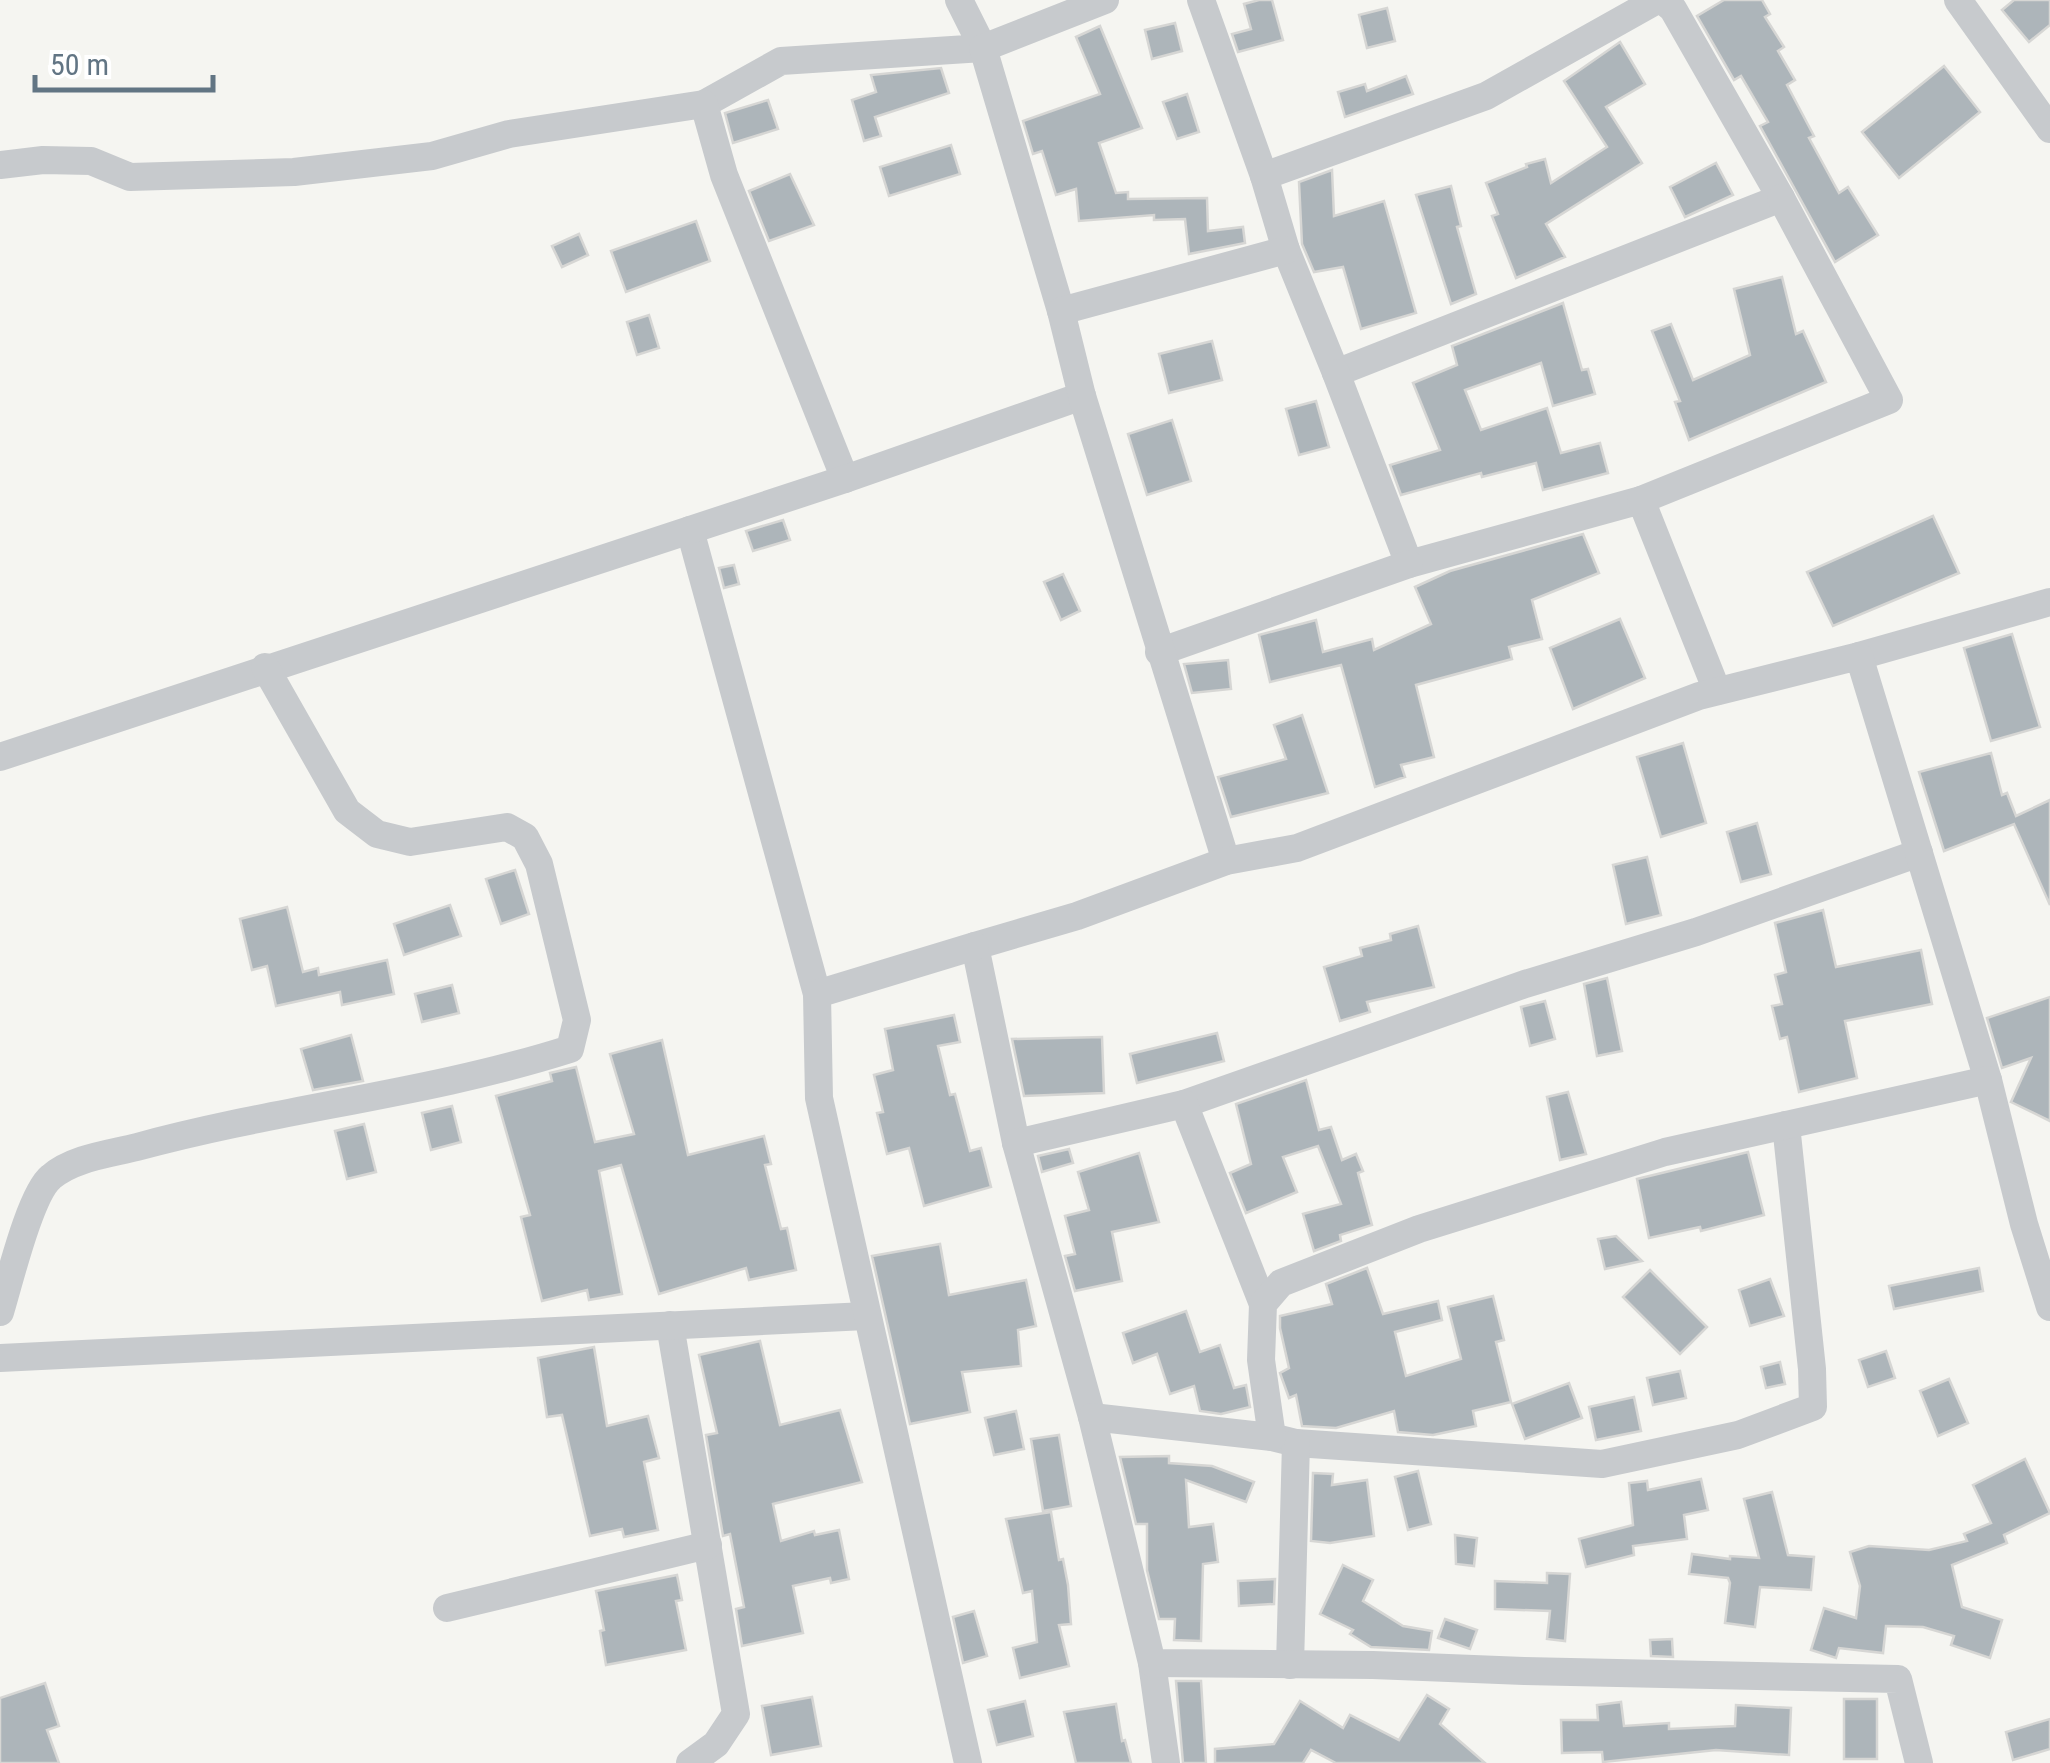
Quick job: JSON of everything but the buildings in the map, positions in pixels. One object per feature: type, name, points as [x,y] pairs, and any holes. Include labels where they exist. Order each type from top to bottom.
[{"type":"street","points":[[959,0],[982,48],[1061,311],[1082,396],[1226,861]]},
{"type":"street","points":[[0,165],[43,160],[90,161],[130,177],[294,172],[432,156],[509,134],[704,104],[781,61],[982,48],[1105,0]]},
{"type":"street","points":[[1201,0],[1286,250],[1409,564]]},
{"type":"street","points":[[1160,652],[1409,564],[1641,500],[1889,400],[1670,2],[1486,96],[1264,176]]},
{"type":"street","points":[[1964,3],[2050,129]]},
{"type":"street","points":[[704,104],[724,175],[845,479]]},
{"type":"street","points":[[1336,373],[1781,198]]},
{"type":"street","points":[[1061,311],[1286,250]]},
{"type":"street","points":[[0,757],[845,479],[1082,396]]},
{"type":"street","points":[[1641,500],[1717,691]]},
{"type":"street","points":[[690,530],[817,994],[819,1098],[968,1763]]},
{"type":"street","points":[[817,994],[1077,916],[1226,861],[1297,848],[1502,768],[1717,691],[2050,602]]},
{"type":"street","points":[[1858,656],[1988,1080],[2024,1224],[2050,1308]]},
{"type":"street","points":[[0,1312],[17,1249],[46,1180],[65,1166],[190,1132],[508,1068],[570,1049],[577,1020],[539,864],[525,837],[508,827],[410,842],[377,834],[346,811],[265,668]]},
{"type":"street","points":[[1016,1142],[1184,1104],[1525,984],[1696,932],[1919,853]]},
{"type":"street","points":[[975,946],[1016,1142],[1092,1417],[1152,1664],[1166,1763]]},
{"type":"street","points":[[1262,1304],[1281,1283],[1418,1229],[1665,1152],[1988,1080]]},
{"type":"street","points":[[1184,1104],[1262,1304],[1261,1360],[1284,1440],[1290,1665]]},
{"type":"street","points":[[1092,1417],[1284,1440],[1602,1464],[1738,1435],[1812,1407],[1812,1369],[1786,1125]]},
{"type":"street","points":[[0,1358],[866,1316]]},
{"type":"street","points":[[670,1325],[736,1714],[716,1744],[690,1763]]},
{"type":"street","points":[[447,1608],[708,1546]]},
{"type":"street","points":[[1152,1664],[1898,1678],[1919,1763]]}]
